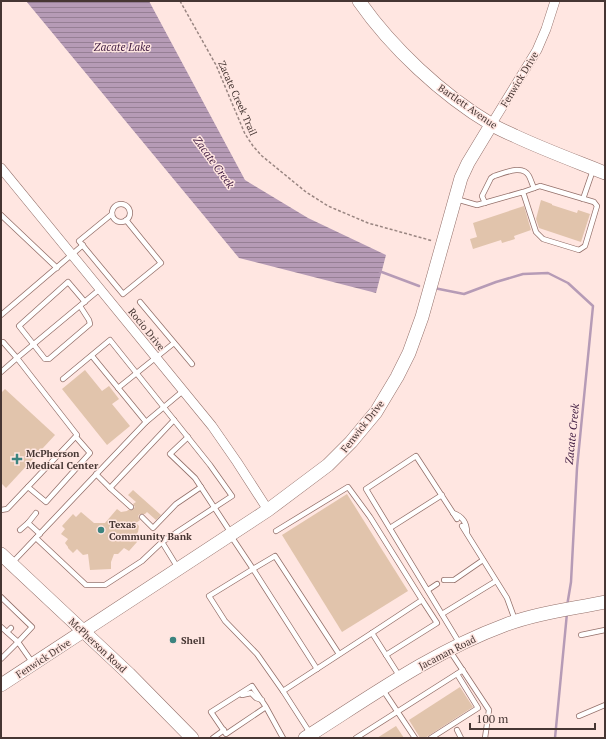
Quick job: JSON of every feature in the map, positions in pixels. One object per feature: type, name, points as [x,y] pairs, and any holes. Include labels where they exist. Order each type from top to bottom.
[{"type":"main road","name":"Bartlett Avenue","points":[[359,1],[373,22],[400,51],[428,77],[491,125],[540,148],[599,171]]},
{"type":"main road","name":"Fenwick Drive","points":[[1,685],[268,510],[328,465],[351,442],[376,412],[397,377],[409,353],[422,317],[455,198],[468,163],[491,125]]},
{"type":"main road","name":"McPherson Road","points":[[1,554],[129,674],[192,738]]},
{"type":"main road","name":"Jacaman Road","points":[[310,737],[414,668],[455,646],[506,624],[541,614],[605,602]]},
{"type":"street","name":"Fenwick Drive","points":[[491,125],[537,50],[546,29],[555,1]]},
{"type":"street","name":"Rocio Drive","points":[[2,171],[212,426],[268,510]]},
{"type":"lane","points":[[485,203],[482,196],[491,178],[494,176],[520,169],[529,175],[534,188]]},
{"type":"lane","points":[[583,199],[599,171]]},
{"type":"lane","points":[[455,198],[477,205],[540,186],[594,202],[597,206],[585,246],[579,250],[543,239],[536,232],[524,192]]},
{"type":"lane","points":[[112,214],[117,221],[123,222],[130,213],[128,207],[124,204],[115,206],[112,214],[79,241],[123,294],[161,263],[126,220]]},
{"type":"lane","points":[[1,215],[57,268]]},
{"type":"lane","points":[[2,312],[83,245]]},
{"type":"lane","points":[[80,306],[90,320],[90,324],[49,359],[45,359],[18,326],[68,282],[85,302]]},
{"type":"lane","points":[[1,372],[100,289]]},
{"type":"lane","points":[[140,302],[192,364]]},
{"type":"lane","points":[[28,523],[38,536],[86,585],[105,585],[142,561],[162,542],[232,496],[210,465],[110,340],[63,379]]},
{"type":"lane","points":[[1,342],[3,342],[17,358],[77,435],[76,437],[90,453],[46,502],[28,487]]},
{"type":"lane","points":[[118,388],[174,343]]},
{"type":"lane","points":[[92,356],[146,422]]},
{"type":"lane","points":[[11,564],[146,422],[183,391]]},
{"type":"lane","points":[[110,488],[174,420]]},
{"type":"lane","points":[[1,510],[7,510],[76,437]]},
{"type":"lane","points":[[188,437],[170,454],[195,478],[317,669]]},
{"type":"lane","points":[[457,519],[416,456],[366,489],[442,614],[463,670],[489,710],[485,738]]},
{"type":"lane","points":[[96,474],[131,507]]},
{"type":"lane","points":[[276,532],[348,487],[370,518],[437,623],[386,655]]},
{"type":"lane","points":[[142,517],[153,528],[176,504],[201,488]]},
{"type":"lane","points":[[390,528],[442,495]]},
{"type":"lane","points":[[20,530],[36,513]]},
{"type":"lane","points":[[453,513],[459,515],[467,526],[467,534]]},
{"type":"lane","points":[[462,526],[507,598],[515,622]]},
{"type":"lane","points":[[162,542],[179,569]]},
{"type":"lane","points":[[310,737],[283,691],[257,654],[225,621],[209,596],[275,556],[339,654]]},
{"type":"lane","points":[[444,580],[454,580],[483,560]]},
{"type":"lane","points":[[442,614],[496,581]]},
{"type":"lane","points":[[428,590],[437,584]]},
{"type":"lane","points":[[1,597],[32,627],[1,659]]},
{"type":"lane","points":[[283,691],[422,600]]},
{"type":"lane","points":[[2,606],[6,602]]},
{"type":"lane","points":[[10,614],[14,610]]},
{"type":"lane","points":[[18,621],[22,617]]},
{"type":"lane","points":[[2,624],[7,632],[18,642],[34,664]]},
{"type":"lane","points":[[7,632],[11,628]]},
{"type":"lane","points":[[581,635],[605,630]]},
{"type":"lane","points":[[372,633],[400,677]]},
{"type":"lane","points":[[356,738],[463,670]]},
{"type":"lane","points":[[431,738],[478,708],[457,674]]},
{"type":"lane","points":[[266,707],[226,734],[211,712],[252,686],[262,700],[284,738]]},
{"type":"lane","points":[[382,689],[415,738]]},
{"type":"lane","points":[[579,716],[605,705]]},
{"type":"lane","points":[[213,738],[224,730]]},
{"type":"lane","points":[[457,730],[461,738]]},
{"type":"path","name":"Zacate Creek Trail","points":[[180,1],[226,85],[242,129],[248,140],[262,156],[306,192],[328,206],[368,223],[433,241]]},
{"type":"water","name":"Zacate Lake","points":[[26,1],[149,1],[245,180],[308,218],[386,255],[376,293],[239,258]]},
{"type":"building","points":[[541,200],[577,213],[578,210],[590,214],[581,242],[539,228],[536,219]]},
{"type":"building","points":[[524,206],[531,230],[514,236],[515,239],[502,243],[501,240],[473,249],[470,239],[477,237],[473,223]]},
{"type":"building","points":[[85,370],[102,391],[109,386],[119,399],[112,404],[130,426],[107,445],[62,389]]},
{"type":"building","name":"McPherson Medical Center","points":[[5,389],[55,435],[6,488],[1,483],[1,393]]},
{"type":"building","name":"Texas Community Bank","points":[[133,490],[161,515],[156,520],[147,512],[145,514],[140,514],[138,516],[140,520],[136,523],[139,526],[138,532],[134,537],[137,542],[129,551],[124,548],[118,554],[114,554],[111,562],[111,569],[90,570],[88,554],[83,555],[77,549],[73,553],[68,548],[65,543],[68,539],[61,534],[65,529],[62,526],[73,514],[76,517],[81,512],[94,523],[105,523],[117,509],[121,512],[132,510],[135,507],[133,504],[136,502],[128,495]]},
{"type":"building","points":[[347,494],[408,591],[342,632],[282,535]]},
{"type":"building","points":[[460,687],[473,707],[425,738],[420,738],[409,720]]},
{"type":"building","points":[[396,726],[404,738],[377,738]]},
{"type":"waterway","name":"Zacate Creek","points":[[379,271],[419,286]]},
{"type":"waterway","name":"Zacate Creek","points":[[434,288],[464,294],[523,274],[548,273],[568,283],[593,306],[577,468],[571,582],[567,606]]},
{"type":"waterway","name":"Zacate Creek","points":[[555,738],[567,613]]},
{"type":"place","name":"McPherson Medical Center","points":[[17,459]]},
{"type":"place","name":"Texas Community Bank","points":[[101,530]]},
{"type":"place","name":"Shell","points":[[173,640]]}]
